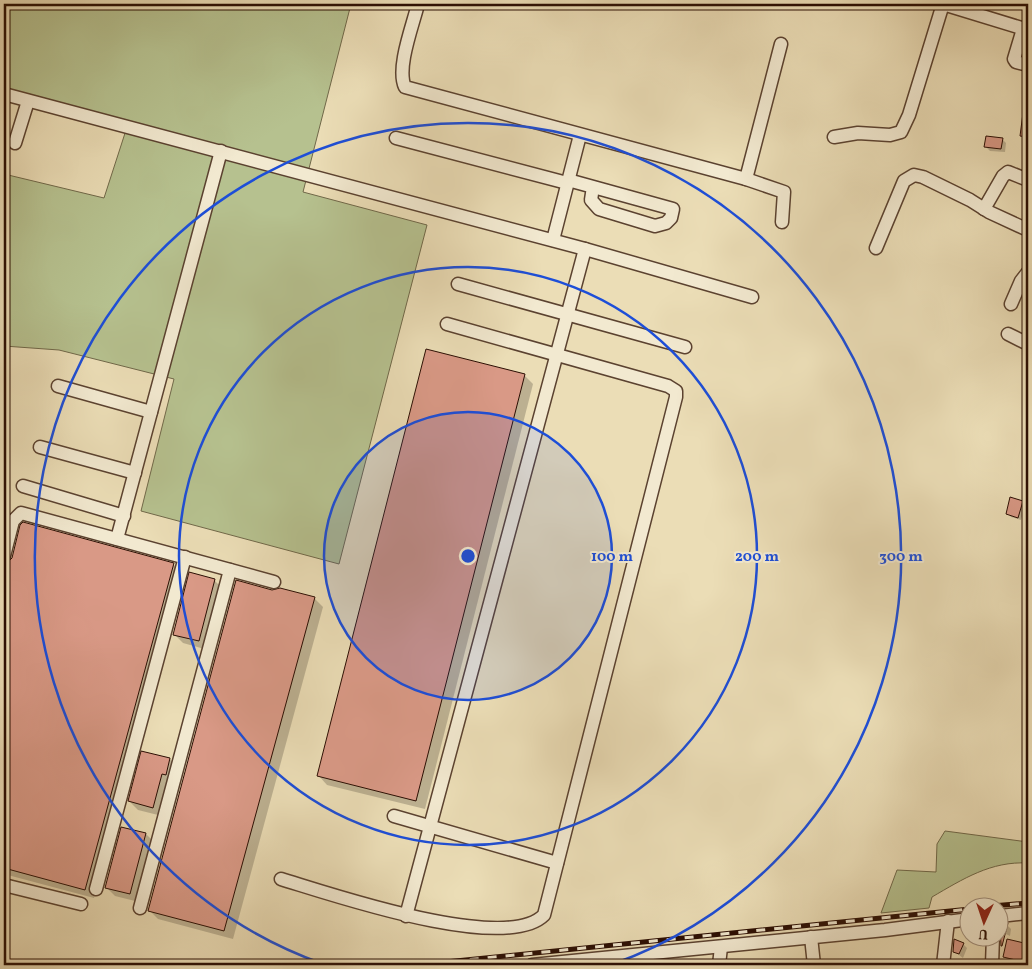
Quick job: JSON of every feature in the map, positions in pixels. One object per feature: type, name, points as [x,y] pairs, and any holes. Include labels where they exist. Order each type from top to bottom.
[{"type":"street","points":[[418,4],[401,78],[405,87],[580,136],[746,179],[784,192],[782,222]]},
{"type":"street","points":[[834,137],[858,133],[890,136],[901,132],[909,115],[943,4],[1025,30],[1014,59],[1016,62],[1028,66]]},
{"type":"street","points":[[746,179],[781,44]]},
{"type":"street","points":[[4,94],[553,240],[752,297]]},
{"type":"street","points":[[16,143],[28,101]]},
{"type":"street","points":[[553,240],[580,136]]},
{"type":"street","points":[[396,138],[593,187],[673,209],[670,218],[666,223],[655,226],[599,209],[591,200],[593,187]]},
{"type":"street","points":[[118,538],[221,151]]},
{"type":"street","points":[[984,209],[1008,172],[1028,180]]},
{"type":"street","points":[[876,248],[904,181],[909,177],[923,177],[1028,230]]},
{"type":"street","points":[[406,916],[584,249]]},
{"type":"street","points":[[1011,304],[1023,291],[1028,272]]},
{"type":"street","points":[[458,284],[685,347]]},
{"type":"street","points":[[281,879],[406,916],[464,926],[526,926],[544,915],[676,392],[668,386],[447,324]]},
{"type":"street","points":[[1008,334],[1028,344]]},
{"type":"street","points":[[58,386],[151,412]]},
{"type":"street","points":[[40,447],[135,473]]},
{"type":"street","points":[[23,486],[124,516]]},
{"type":"street","points":[[4,556],[13,521],[20,513],[118,538],[274,582]]},
{"type":"street","points":[[96,889],[185,557]]},
{"type":"street","points":[[140,908],[230,570]]},
{"type":"street","points":[[394,816],[557,863]]},
{"type":"street","points":[[4,896],[4,886],[81,904]]},
{"type":"street","points":[[1010,915],[1028,914]]},
{"type":"street","points":[[532,965],[960,920]]},
{"type":"street","points":[[943,965],[948,922]]},
{"type":"street","points":[[811,937],[814,965]]},
{"type":"street","points":[[719,965],[721,946]]},
{"type":"street","points":[[992,965],[993,946]]},
{"type":"green space","points":[[4,4],[351,4],[303,192],[427,225],[339,564],[141,511],[174,379],[59,350],[4,346],[4,174],[104,198],[127,127],[4,94]]},
{"type":"green space","points":[[945,831],[1028,842],[1028,863],[1002,865],[978,872],[932,897],[929,908],[881,913],[897,870],[936,872],[937,844]]},
{"type":"building","points":[[1023,113],[1028,114],[1028,137],[1020,136]]},
{"type":"building","points":[[986,136],[1003,138],[1001,149],[984,147]]},
{"type":"building","points":[[426,349],[525,374],[416,801],[317,776]]},
{"type":"building","points":[[1010,497],[1023,501],[1018,518],[1006,514]]},
{"type":"building","points":[[23,522],[174,563],[85,890],[4,868],[4,575],[7,563],[12,558],[20,525]]},
{"type":"building","points":[[189,572],[215,579],[199,641],[173,635]]},
{"type":"building","points":[[236,580],[272,590],[280,588],[315,597],[224,931],[148,911]]},
{"type":"building","points":[[141,751],[170,758],[166,775],[162,774],[153,808],[128,801]]},
{"type":"building","points":[[121,827],[146,833],[130,894],[105,888]]},
{"type":"building","points":[[954,939],[960,941],[960,946],[963,946],[959,954],[953,952]]},
{"type":"building","points":[[1010,940],[1024,943],[1025,940],[1028,941],[1028,965],[1019,965],[1020,961],[1003,957],[1005,946],[1010,946]]},
{"type":"railway","points":[[1010,904],[1028,903]]},
{"type":"railway","points":[[416,965],[960,910]]}]
